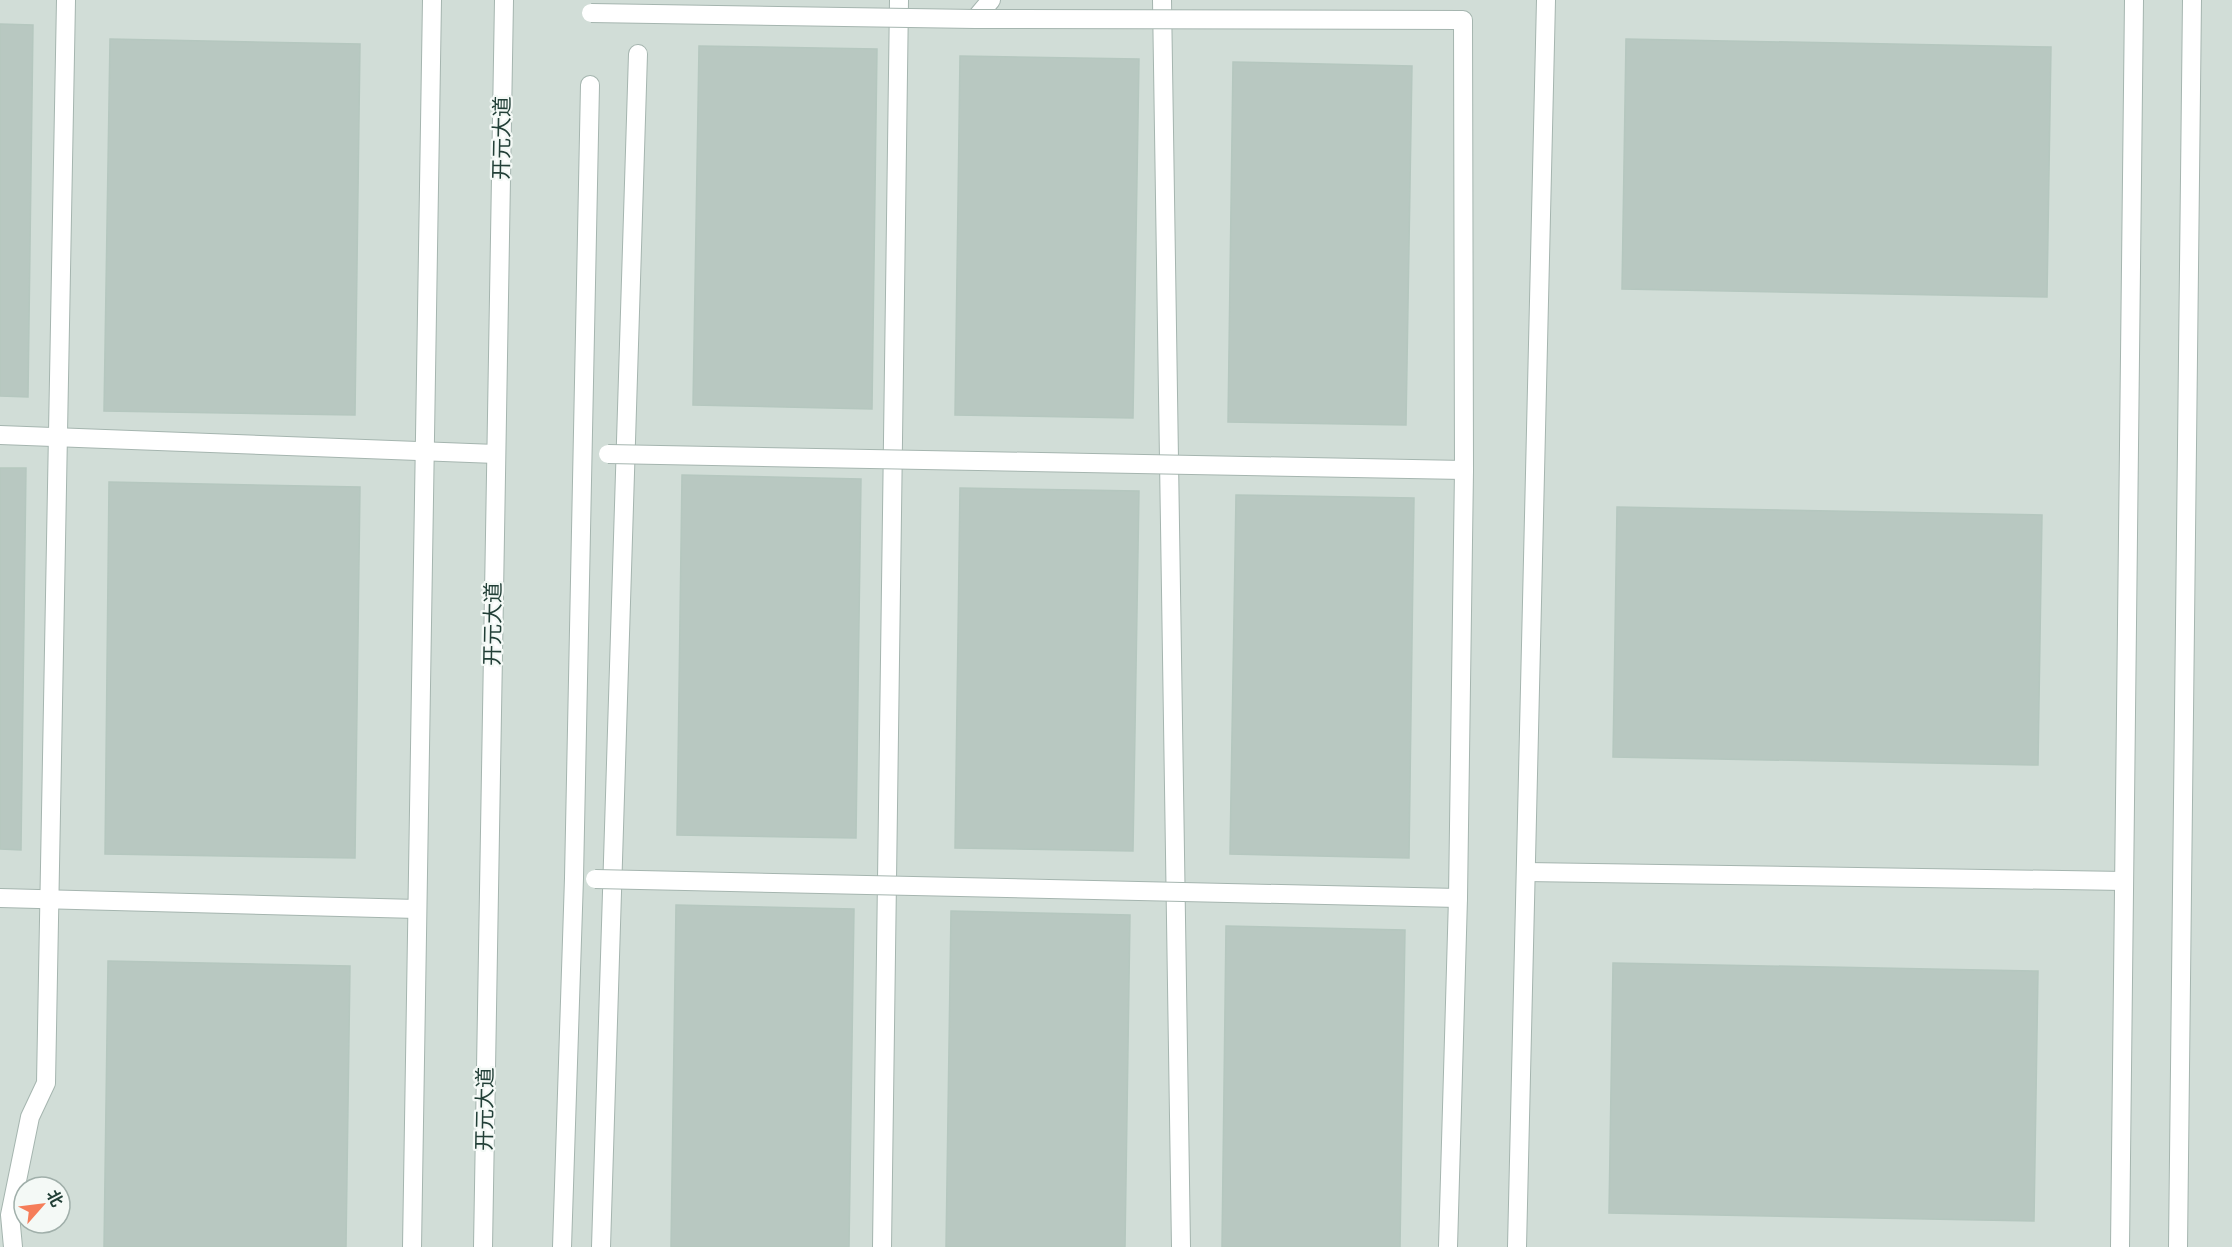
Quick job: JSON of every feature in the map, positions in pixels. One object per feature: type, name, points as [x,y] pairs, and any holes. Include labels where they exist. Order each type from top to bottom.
[{"type":"street","points":[[13,1247],[10,1215],[12,1204],[30,1117],[46,1083],[66,0]]},
{"type":"street","points":[[412,1247],[432,0]]},
{"type":"street","name":"开元大道","points":[[483,1247],[504,0]]},
{"type":"street","points":[[882,1247],[899,0]]},
{"type":"street","points":[[975,19],[991,0]]},
{"type":"street","points":[[1162,0],[1181,1247]]},
{"type":"street","points":[[1517,1247],[1546,0]]},
{"type":"street","points":[[2120,1247],[2134,0]]},
{"type":"street","points":[[2178,1247],[2192,0]]},
{"type":"street","points":[[591,13],[975,19],[1463,20],[1464,470],[1458,898],[1448,1247]]},
{"type":"street","points":[[601,1247],[638,54]]},
{"type":"street","points":[[562,1247],[573,878],[590,85]]},
{"type":"street","points":[[0,435],[496,454]]},
{"type":"street","points":[[582,453],[1464,470]]},
{"type":"street","points":[[1526,872],[2124,881]]},
{"type":"street","points":[[573,878],[1458,898]]},
{"type":"street","points":[[0,898],[417,909]]},
{"type":"shaded area","points":[[0,0],[2232,0],[2232,1247],[0,1247]]},
{"type":"building","points":[[0,24],[33,25],[28,397],[0,396]]},
{"type":"building","points":[[110,39],[360,44],[355,415],[104,411]]},
{"type":"building","points":[[1626,39],[2051,47],[2047,297],[1622,289]]},
{"type":"building","points":[[699,46],[877,49],[872,409],[693,405]]},
{"type":"building","points":[[960,56],[1139,59],[1133,418],[955,415]]},
{"type":"building","points":[[1233,62],[1412,66],[1406,425],[1228,422]]},
{"type":"building","points":[[0,468],[26,468],[21,850],[0,849]]},
{"type":"building","points":[[682,475],[861,479],[856,838],[677,835]]},
{"type":"building","points":[[109,482],[360,487],[355,858],[105,854]]},
{"type":"building","points":[[960,488],[1139,491],[1133,851],[955,848]]},
{"type":"building","points":[[1236,495],[1414,498],[1409,858],[1230,854]]},
{"type":"building","points":[[1617,507],[2042,515],[2038,765],[1613,757]]},
{"type":"building","points":[[676,905],[854,909],[849,1247],[671,1247]]},
{"type":"building","points":[[951,911],[1130,915],[1125,1247],[946,1247]]},
{"type":"building","points":[[1226,926],[1405,930],[1400,1247],[1222,1247]]},
{"type":"building","points":[[108,961],[350,966],[346,1247],[104,1247]]},
{"type":"building","points":[[1613,963],[2038,971],[2034,1221],[1609,1213]]}]
